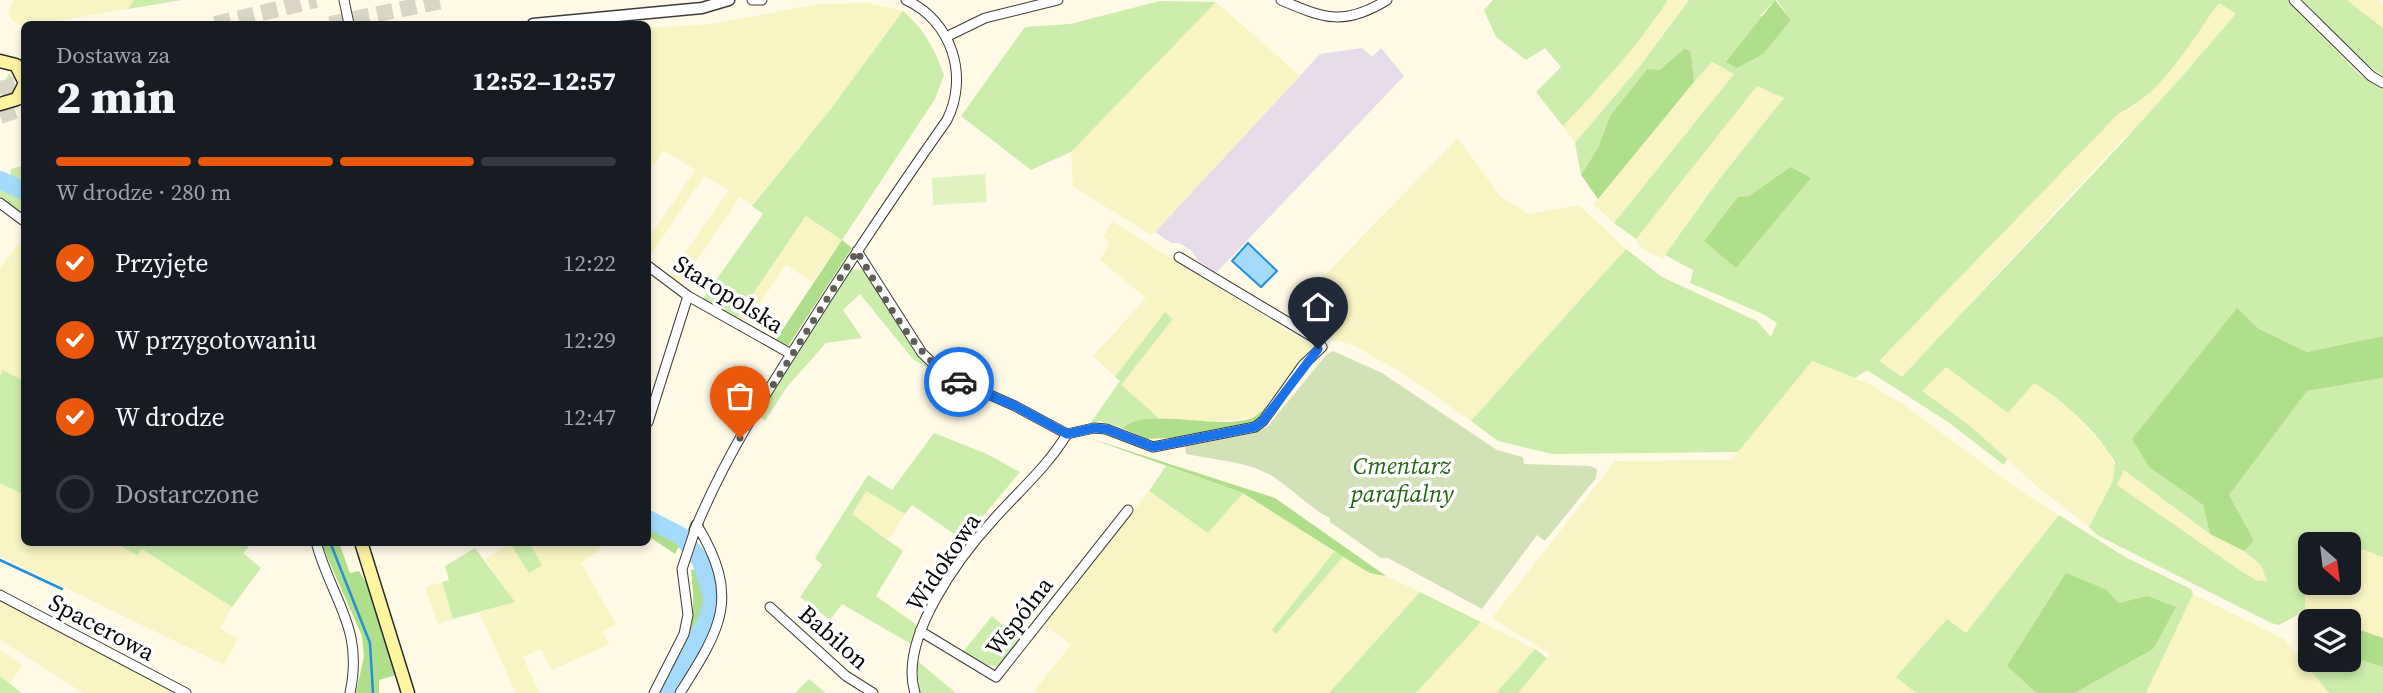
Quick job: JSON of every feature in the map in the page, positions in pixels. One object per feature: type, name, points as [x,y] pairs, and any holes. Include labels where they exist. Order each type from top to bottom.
[{"type":"main road","points":[[4,104],[21,93]]},
{"type":"main road","points":[[363,546],[408,693]]},
{"type":"street","points":[[344,0],[348,21]]},
{"type":"street","points":[[565,21],[702,8],[729,0]]},
{"type":"street","points":[[752,0],[762,0]]},
{"type":"street","points":[[654,693],[684,634],[688,615],[682,569],[696,528],[734,448],[857,251],[950,113],[957,79],[955,60],[946,37],[928,14],[906,0]]},
{"type":"street","points":[[946,37],[985,18],[1058,0]]},
{"type":"street","points":[[1281,0],[1321,16],[1342,19],[1362,14],[1387,0]]},
{"type":"street","points":[[2294,0],[2371,76],[2383,83]]},
{"type":"street","points":[[0,203],[21,219]]},
{"type":"street","points":[[857,251],[922,353],[945,375],[1067,434],[1094,428],[1106,429],[1153,447],[1255,427],[1263,421],[1303,365],[1322,347],[1316,339],[1179,257]]},
{"type":"street","name":"Staropolska","points":[[651,268],[688,296],[791,354]]},
{"type":"street","points":[[651,413],[688,296]]},
{"type":"street","name":"Widokowa","points":[[915,693],[912,661],[920,631],[972,544],[1056,451],[1067,434]]},
{"type":"street","name":"Wspólna","points":[[920,631],[996,677],[1128,510]]},
{"type":"street","points":[[680,693],[716,631],[723,610],[724,598],[716,571],[706,541],[696,528]]},
{"type":"street","points":[[318,546],[353,638],[355,660],[349,693]]},
{"type":"street","name":"Spacerowa","points":[[0,595],[186,693]]},
{"type":"street","name":"Babilon","points":[[770,607],[846,676],[873,693]]},
{"type":"shaded area","points":[[14,0],[134,0],[128,9],[55,21],[21,21],[21,25],[13,22],[8,11]]},
{"type":"shaded area","points":[[1668,0],[1689,0],[1641,65],[1575,143],[1563,126],[1603,84],[1651,26]]},
{"type":"shaded area","points":[[2347,0],[2378,0],[2383,4],[2383,28]]},
{"type":"shaded area","points":[[1216,2],[1300,76],[1152,235],[1073,187],[1071,152]]},
{"type":"shaded area","points":[[869,3],[903,11],[830,110],[752,205],[740,197],[679,286],[668,277],[729,190],[704,176],[651,255],[651,235],[695,170],[664,150],[651,168],[651,28],[712,24],[818,4]]},
{"type":"shaded area","points":[[2220,3],[2235,13],[2234,16],[2156,109],[2117,145],[1902,377],[1879,361],[2119,113],[2135,106],[2165,74]]},
{"type":"shaded area","points":[[1362,48],[1372,57],[1381,48],[1404,76],[1216,273],[1197,260],[1192,251],[1179,243],[1171,243],[1155,232],[1320,54]]},
{"type":"shaded area","points":[[1711,62],[1734,74],[1614,223],[1593,204]]},
{"type":"shaded area","points":[[1758,85],[1785,99],[1717,181],[1662,259],[1640,247],[1636,239]]},
{"type":"shaded area","points":[[1458,138],[1500,196],[1529,214],[1579,205],[1626,249],[1471,421],[1402,373],[1353,345],[1324,337],[1284,317]]},
{"type":"shaded area","points":[[807,216],[842,240],[812,282],[786,265],[745,325],[736,319]]},
{"type":"shaded area","points":[[1112,221],[1313,347],[1273,400],[1252,418],[1200,422],[1159,418],[1121,385],[1173,319],[1165,313],[1115,377],[1093,356],[1146,298],[1100,260],[1109,244],[1104,236]]},
{"type":"shaded area","points":[[21,241],[21,379],[4,371],[0,376],[0,268]]},
{"type":"shaded area","points":[[1812,361],[1869,384],[1904,405],[2022,492],[2059,515],[1966,634],[1896,677],[1916,693],[1518,693],[1550,654],[1492,618],[1615,461],[1731,460]]},
{"type":"shaded area","points":[[1946,367],[2008,413],[2034,382],[2070,409],[2109,451],[2116,469],[2113,481],[2089,527],[2040,489],[1969,425],[1921,391]]},
{"type":"shaded area","points":[[2124,470],[2210,534],[2244,551],[2261,565],[2268,581],[2256,580],[2241,571],[2117,485]]},
{"type":"shaded area","points":[[0,483],[21,494],[21,546],[120,546],[137,555],[142,549],[232,607],[220,628],[238,639],[224,665],[0,556]]},
{"type":"shaded area","points":[[866,491],[905,514],[889,539],[851,514]]},
{"type":"shaded area","points":[[1149,491],[1208,532],[1243,493],[1280,514],[1334,552],[1272,630],[1276,634],[1344,556],[1370,573],[1386,576],[1420,592],[1329,693],[1037,693],[1034,691],[1071,645],[1044,624]]},
{"type":"shaded area","points":[[512,546],[529,572],[538,556],[532,546],[603,546],[581,563],[616,624],[603,632],[609,644],[552,670],[541,649],[523,657],[539,693],[516,693],[479,612],[514,602],[485,559]]},
{"type":"shaded area","points":[[2361,549],[2383,557],[2383,638],[2361,630],[2361,609],[2305,609],[2305,595],[2361,595]]},
{"type":"shaded area","points":[[442,582],[453,619],[438,624],[425,587]]},
{"type":"shaded area","points":[[2193,594],[2284,639],[2298,656],[2298,672],[2312,672],[2329,693],[2146,693]]},
{"type":"shaded area","points":[[0,600],[180,693],[83,693],[0,640]]},
{"type":"shaded area","points":[[1481,622],[1535,649],[1496,693],[1416,693]]},
{"type":"shaded area","points":[[0,650],[22,665],[10,684],[0,676]]},
{"type":"green space","points":[[134,0],[182,0],[128,9]]},
{"type":"green space","points":[[1493,0],[1668,0],[1632,50],[1563,126],[1536,92],[1561,67],[1545,48],[1526,60],[1496,37],[1484,10]]},
{"type":"green space","points":[[1689,0],[1775,0],[1760,16],[1791,20],[1777,0],[2287,0],[2360,75],[2383,90],[2383,336],[2307,352],[2259,329],[2237,309],[2150,468],[2203,505],[2210,534],[2124,470],[2117,485],[2241,571],[2256,580],[2267,581],[2261,565],[2244,551],[2254,541],[2228,495],[2307,391],[2383,378],[2383,557],[2361,549],[2361,532],[2298,532],[2298,595],[2305,595],[2305,609],[2298,609],[2298,615],[2279,625],[2271,623],[2097,535],[2089,527],[2113,481],[2115,462],[2089,428],[2057,399],[2034,383],[2008,413],[1946,367],[1922,391],[1969,425],[2007,459],[2004,465],[1948,422],[1867,370],[1855,378],[1812,361],[1738,452],[1552,454],[1498,441],[1471,421],[1626,249],[1662,277],[1757,321],[1771,337],[1777,323],[1763,314],[1690,283],[1693,270],[1665,255],[1717,182],[1784,98],[1757,86],[1636,239],[1614,223],[1734,74],[1712,62],[1694,82],[1691,52],[1685,48],[1660,71],[1647,69],[1610,116],[1598,148],[1581,175],[1575,143],[1641,65]],"holes":[[[2219,3],[2235,13],[2112,154],[1902,377],[1879,361],[2119,113],[2135,105],[2162,80]],[[1749,197],[1704,241],[1738,198]]]},
{"type":"green space","points":[[1775,0],[1791,20],[1763,54],[1737,68],[1726,62]]},
{"type":"green space","points":[[2303,0],[2347,0],[2383,28],[2383,76],[2360,59]]},
{"type":"green space","points":[[1160,1],[1216,2],[1071,152],[1031,170],[961,116],[1025,27],[1070,24]]},
{"type":"green space","points":[[903,11],[928,40],[944,75],[935,99],[842,240],[806,216],[736,319],[701,301],[763,214],[752,206],[830,110]]},
{"type":"green space","points":[[1685,48],[1691,52],[1694,82],[1598,199],[1581,175],[1598,148],[1610,116],[1647,69],[1660,70]]},
{"type":"green space","points":[[9,73],[14,79],[13,89],[0,95],[0,80],[5,81]]},
{"type":"green space","points":[[21,166],[21,183],[10,177],[11,169]]},
{"type":"green space","points":[[1791,167],[1811,178],[1736,268],[1704,241],[1738,197],[1749,196]]},
{"type":"green space","points":[[985,174],[987,202],[933,205],[932,178]]},
{"type":"green space","points":[[0,185],[21,195],[21,214],[0,199]]},
{"type":"green space","points":[[842,240],[852,248],[788,346],[775,341]]},
{"type":"green space","points":[[848,269],[863,270],[921,359],[933,372],[913,359],[860,294],[843,310],[862,338],[826,343],[787,387],[765,421],[759,416]]},
{"type":"green space","points":[[2237,308],[2259,329],[2307,352],[2383,336],[2383,378],[2307,391],[2229,495],[2254,541],[2244,551],[2210,534],[2203,505],[2150,468],[2132,439]]},
{"type":"green space","points":[[1165,312],[1173,319],[1121,385],[1159,418],[1126,424],[1122,428],[1099,421],[1089,425],[1120,381],[1115,377]]},
{"type":"green space","name":"Cmentarz parafialny","points":[[1333,351],[1382,373],[1497,450],[1523,457],[1524,464],[1590,466],[1597,469],[1596,478],[1545,541],[1537,535],[1482,609],[1388,558],[1381,558],[1272,476],[1241,464],[1186,454],[1185,445],[1249,434],[1267,427],[1327,354]]},
{"type":"green space","points":[[3,370],[21,379],[21,494],[0,483],[0,376]]},
{"type":"green space","points":[[1273,400],[1263,418],[1254,424],[1187,437],[1147,439],[1122,428],[1148,419],[1238,421],[1255,417]]},
{"type":"green space","points":[[934,433],[987,454],[1020,472],[963,540],[912,505],[905,514],[866,491],[852,514],[903,551],[876,596],[917,625],[911,644],[842,604],[830,620],[800,597],[822,565],[815,558],[868,475],[892,490]]},
{"type":"green space","points":[[1086,437],[1275,498],[1386,576],[1370,573],[1243,493]]},
{"type":"green space","points":[[1166,466],[1243,493],[1208,533],[1149,491]]},
{"type":"green space","points":[[651,513],[687,531],[675,554],[651,538]]},
{"type":"green space","points":[[2059,515],[2125,557],[2191,589],[2193,594],[2146,693],[2075,693],[2153,649],[2147,596],[2118,603],[2007,666],[2036,693],[1916,693],[1896,677],[1947,619],[1966,633]]},
{"type":"green space","points":[[120,546],[249,546],[243,553],[261,568],[232,607],[142,549],[137,555]]},
{"type":"green space","points":[[322,546],[340,546],[350,573],[359,571],[370,589],[396,675],[379,680],[379,693],[356,693],[364,656],[362,636]]},
{"type":"green space","points":[[512,546],[532,546],[542,565],[529,573]]},
{"type":"green space","points":[[475,548],[515,602],[453,619],[442,582],[449,580],[445,566]]},
{"type":"green space","points":[[701,548],[716,595],[714,619],[702,646],[674,693],[660,693],[689,635],[693,607],[691,570],[696,569]]},
{"type":"green space","points":[[1334,552],[1344,556],[1276,634],[1272,630]]},
{"type":"green space","points":[[2066,573],[2107,590],[2118,603],[2147,596],[2176,607],[2153,649],[2075,693],[2036,693],[2007,666]]},
{"type":"green space","points":[[1420,592],[1481,622],[1416,693],[1329,693]]},
{"type":"green space","points":[[992,616],[1021,640],[997,667],[962,653]]},
{"type":"green space","points":[[2361,630],[2383,638],[2383,667],[2361,660]]},
{"type":"green space","points":[[1535,649],[1547,658],[1518,693],[1496,693]]},
{"type":"green space","points":[[2361,660],[2383,667],[2383,693],[2329,693],[2312,672],[2361,672]]},
{"type":"green space","points":[[916,661],[919,662],[956,693],[920,693]]},
{"type":"green space","points":[[0,676],[22,693],[0,693]]},
{"type":"green space","points":[[809,679],[826,693],[795,693]]},
{"type":"water","points":[[1248,243],[1277,271],[1261,287],[1232,261]]},
{"type":"waterway","points":[[0,180],[21,190]]},
{"type":"waterway","points":[[651,521],[681,536],[701,561],[713,600],[706,622],[667,693]]},
{"type":"waterway","points":[[332,546],[370,643],[373,693]]},
{"type":"waterway","points":[[0,560],[62,589]]},
{"type":"tunnel","points":[[228,21],[316,0]]},
{"type":"tunnel","points":[[344,21],[446,0]]},
{"type":"tunnel","points":[[0,90],[21,82]]},
{"type":"tunnel","points":[[0,116],[21,109]]},
{"type":"way so far","points":[[740,438],[857,251],[922,353],[945,375],[959,382]]},
{"type":"route","points":[[959,382],[1015,406],[1067,434],[1094,428],[1106,429],[1153,447],[1162,443],[1255,427],[1263,421],[1303,365],[1318,349]]}]
